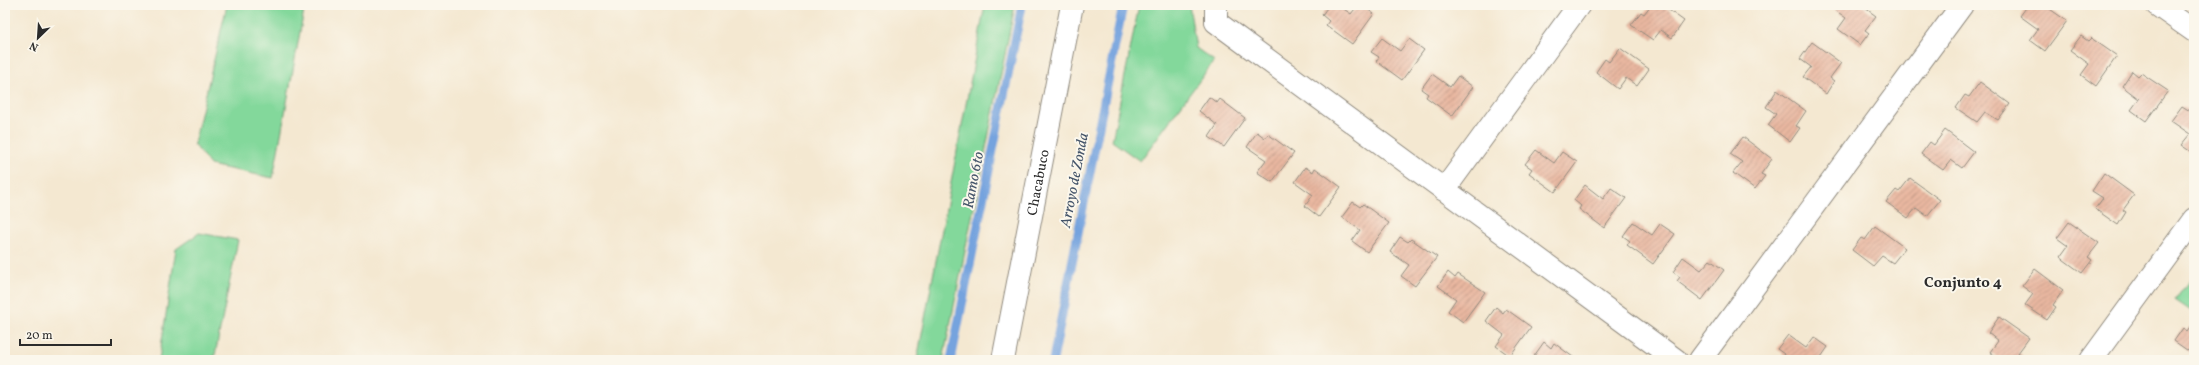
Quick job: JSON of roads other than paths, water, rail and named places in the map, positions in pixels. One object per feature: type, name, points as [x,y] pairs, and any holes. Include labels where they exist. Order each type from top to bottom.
[{"type":"street","name":"Chacabuco","points":[[1003,360],[1072,5]]},
{"type":"street","points":[[1216,5],[1216,22],[1676,360]]},
{"type":"street","points":[[1444,190],[1579,5]]},
{"type":"street","points":[[1700,360],[1962,5]]},
{"type":"street","points":[[2157,5],[2194,31]]},
{"type":"street","points":[[2092,360],[2194,219]]},
{"type":"waterway","name":"Ramo 6to","points":[[951,360],[1022,5]]},
{"type":"waterway","name":"Arroyo de Zonda","points":[[1053,360],[1123,5]]},
{"type":"district","name":"Conjunto 4","points":[[1963,282]]}]
